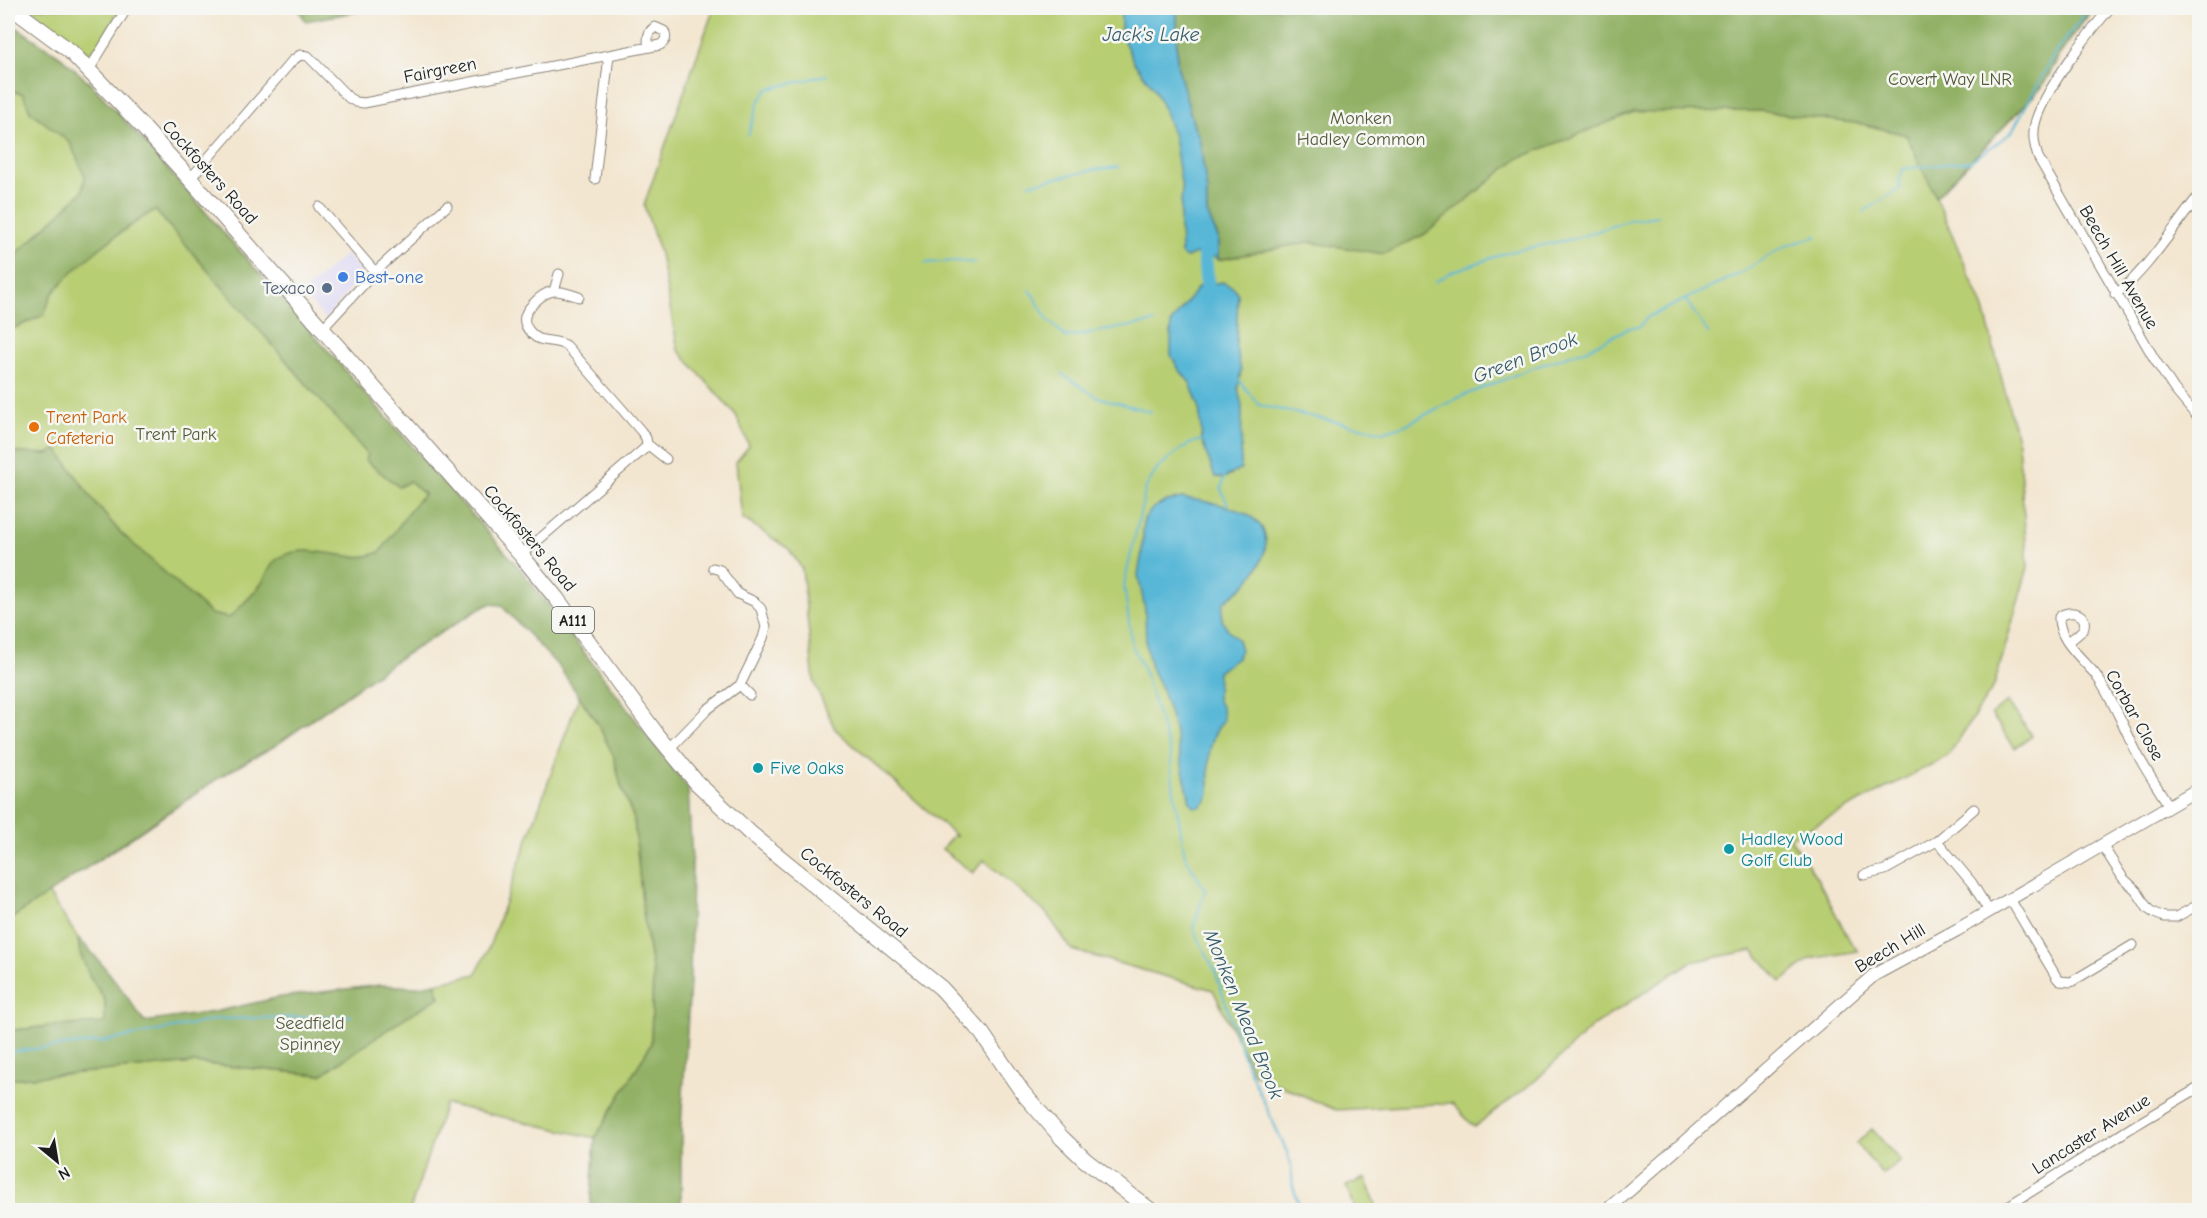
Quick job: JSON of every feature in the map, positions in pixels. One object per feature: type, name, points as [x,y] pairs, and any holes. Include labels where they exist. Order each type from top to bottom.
[{"type":"main road","name":"Cockfosters Road","points":[[12,8],[49,34],[89,69],[190,179],[521,555],[557,599],[669,750],[697,783],[750,832],[941,988],[981,1032],[1023,1093],[1062,1138],[1093,1166],[1150,1210]]},
{"type":"street","points":[[89,69],[127,8]]},
{"type":"street","name":"Beech Hill Avenue","points":[[2110,8],[2097,23],[2049,93],[2035,121],[2033,136],[2038,157],[2115,294],[2154,360],[2174,389],[2199,418]]},
{"type":"street","name":"Fairgreen","points":[[190,179],[300,55],[308,56],[349,98],[364,103],[649,47]]},
{"type":"street","points":[[595,179],[609,55]]},
{"type":"street","points":[[2115,294],[2125,288],[2137,275],[2199,194]]},
{"type":"street","points":[[322,329],[375,272],[447,206]]},
{"type":"street","points":[[319,207],[375,272]]},
{"type":"street","points":[[554,291],[559,274]]},
{"type":"street","points":[[579,297],[554,291],[541,297],[526,310],[524,315],[526,327],[537,339],[560,342],[567,346],[641,430],[647,444],[666,459]]},
{"type":"street","points":[[521,555],[647,444]]},
{"type":"street","points":[[669,750],[708,709],[740,685],[766,627],[764,617],[755,602],[738,594],[720,570],[713,568]]},
{"type":"street","name":"Corbar Close","points":[[2068,642],[2096,675],[2141,760],[2169,806]]},
{"type":"street","points":[[740,685],[750,695]]},
{"type":"street","name":"Beech Hill","points":[[1607,1210],[1866,981],[1890,965],[2010,899],[2199,788]]},
{"type":"street","points":[[1864,875],[1885,870],[1937,841],[1974,808]]},
{"type":"street","points":[[1937,841],[1972,883],[1989,910]]},
{"type":"street","points":[[2102,845],[2123,878],[2136,890],[2148,909],[2154,913],[2164,917],[2176,917],[2199,904]]},
{"type":"street","points":[[2010,899],[2056,978],[2060,981],[2071,982],[2133,945]]},
{"type":"street","name":"Lancaster Avenue","points":[[2002,1210],[2199,1087]]},
{"type":"shaded area","points":[[346,254],[362,274],[325,319],[302,293]]},
{"type":"green space","points":[[26,8],[121,8],[98,46],[89,54]]},
{"type":"green space","points":[[297,8],[376,8],[306,21]]},
{"type":"green space","name":"Covert Way LNR","points":[[714,8],[1082,8],[1083,11],[1121,9],[1136,15],[1165,8],[1192,115],[1207,213],[1218,238],[1218,260],[1308,242],[1336,246],[1443,8],[2093,8],[2062,51],[2042,87],[1936,197],[1984,309],[2018,443],[2028,567],[1994,686],[1948,756],[1790,838],[1817,878],[1850,941],[1858,951],[1811,959],[1781,982],[1753,950],[1691,962],[1594,1025],[1536,1080],[1474,1127],[1452,1103],[1336,1110],[1254,1074],[1213,990],[1072,950],[1047,914],[984,860],[973,873],[942,849],[953,835],[957,837],[835,729],[814,682],[802,569],[789,549],[742,518],[736,462],[749,446],[736,415],[678,350],[660,254],[644,205]]},
{"type":"green space","name":"Monken Hadley Common","points":[[1177,8],[2093,8],[2062,51],[2042,87],[1936,197],[1906,135],[1862,124],[1760,111],[1634,112],[1517,159],[1425,234],[1384,254],[1308,242],[1218,260],[1218,238],[1207,213],[1207,191],[1199,137],[1194,127],[1177,64]]},
{"type":"green space","name":"Trent Park","points":[[8,22],[61,57],[142,140],[429,466],[410,480],[424,494],[476,611],[395,661],[276,745],[223,775],[48,893],[78,938],[80,953],[89,975],[105,1000],[105,1024],[50,1026],[8,1031]]},
{"type":"green space","name":"Trent Park","points":[[8,22],[61,57],[92,85],[142,140],[521,570],[688,788],[692,863],[690,982],[681,1127],[681,1210],[590,1210],[595,1138],[651,1044],[653,975],[643,912],[634,819],[621,786],[614,757],[598,724],[559,667],[501,605],[489,604],[395,661],[276,745],[223,775],[8,921],[8,452],[48,454],[57,449],[96,504],[120,532],[211,614],[229,618],[263,581],[274,562],[289,553],[316,551],[356,557],[369,556],[381,551],[424,494],[410,481],[399,487],[365,460],[368,455],[155,210],[114,237],[75,270],[53,293],[44,315],[8,331],[8,262],[82,192],[85,176],[70,143],[30,111],[23,94],[8,90]]},
{"type":"green space","points":[[579,696],[598,724],[614,757],[621,786],[634,819],[643,912],[653,975],[651,1045],[595,1138],[445,1104],[410,1210],[8,1210],[8,1079],[194,1063],[321,1075],[409,1015],[440,997],[435,983],[476,974],[488,950]]},
{"type":"green space","points":[[2008,702],[2032,736],[2015,748],[1991,714]]},
{"type":"green space","name":"Seedfield Spinney","points":[[78,938],[113,978],[144,1022],[214,1012],[281,997],[380,985],[416,987],[435,983],[440,997],[409,1015],[321,1075],[194,1063],[8,1079],[8,1031],[105,1023],[105,1000],[89,975],[80,953]]},
{"type":"green space","points":[[1872,1129],[1900,1161],[1883,1175],[1856,1143]]},
{"type":"green space","points":[[1365,1178],[1378,1210],[1356,1210],[1346,1186]]},
{"type":"water","name":"Jack's Lake","points":[[1121,8],[1177,8],[1177,64],[1194,127],[1199,137],[1207,191],[1207,213],[1218,238],[1218,260],[1204,251],[1186,258],[1181,254],[1182,189],[1174,137],[1153,87],[1135,64],[1121,35]]},
{"type":"water","points":[[1222,282],[1233,287],[1238,294],[1236,348],[1241,370],[1238,388],[1242,406],[1241,469],[1224,478],[1215,477],[1202,441],[1199,406],[1190,383],[1171,355],[1171,323],[1199,286]]},
{"type":"water","points":[[1182,498],[1219,504],[1251,517],[1262,527],[1266,541],[1262,558],[1250,579],[1223,603],[1222,620],[1238,640],[1241,650],[1237,658],[1218,672],[1217,699],[1222,709],[1223,721],[1213,738],[1209,764],[1209,793],[1207,800],[1200,807],[1195,807],[1190,802],[1173,724],[1162,690],[1151,668],[1146,646],[1145,609],[1138,575],[1144,519],[1153,508],[1167,501]]},
{"type":"waterway","name":"Green Brook","points":[[1863,212],[1901,188],[1899,182],[1903,169],[1971,161],[2011,133],[2058,48],[2090,8]]},
{"type":"waterway","points":[[748,135],[759,101],[768,89],[827,75]]},
{"type":"waterway","points":[[1029,184],[1118,167]]},
{"type":"waterway","points":[[1435,282],[1451,272],[1509,252],[1577,238],[1630,220],[1657,216]]},
{"type":"waterway","name":"Green Brook","points":[[1239,380],[1259,405],[1383,432],[1405,425],[1460,397],[1585,350],[1629,328],[1639,327],[1648,317],[1741,273],[1783,247],[1817,236]]},
{"type":"waterway","points":[[1204,251],[1207,283]]},
{"type":"waterway","points":[[925,263],[957,261],[975,263]]},
{"type":"waterway","points":[[1030,290],[1048,320],[1066,337],[1155,322]]},
{"type":"waterway","points":[[1685,299],[1708,333]]},
{"type":"waterway","points":[[1062,374],[1097,397],[1151,412]]},
{"type":"waterway","name":"Monken Mead Brook","points":[[1204,439],[1189,444],[1173,455],[1158,468],[1146,487],[1124,585],[1132,645],[1143,668],[1170,752],[1185,856],[1205,890],[1193,928],[1215,971],[1245,1061],[1286,1150],[1291,1164],[1293,1187],[1301,1210]]},
{"type":"waterway","points":[[1224,478],[1221,489],[1228,505]]},
{"type":"waterway","points":[[8,1052],[101,1042],[219,1019],[351,1016]]},
{"type":"place","name":"Best-one","points":[[343,277]]},
{"type":"place","name":"Texaco","points":[[327,288]]},
{"type":"place","name":"Trent Park Cafeteria","points":[[34,427]]},
{"type":"place","name":"Five Oaks","points":[[758,768]]},
{"type":"place","name":"Hadley Wood Golf Club","points":[[1729,849]]}]
